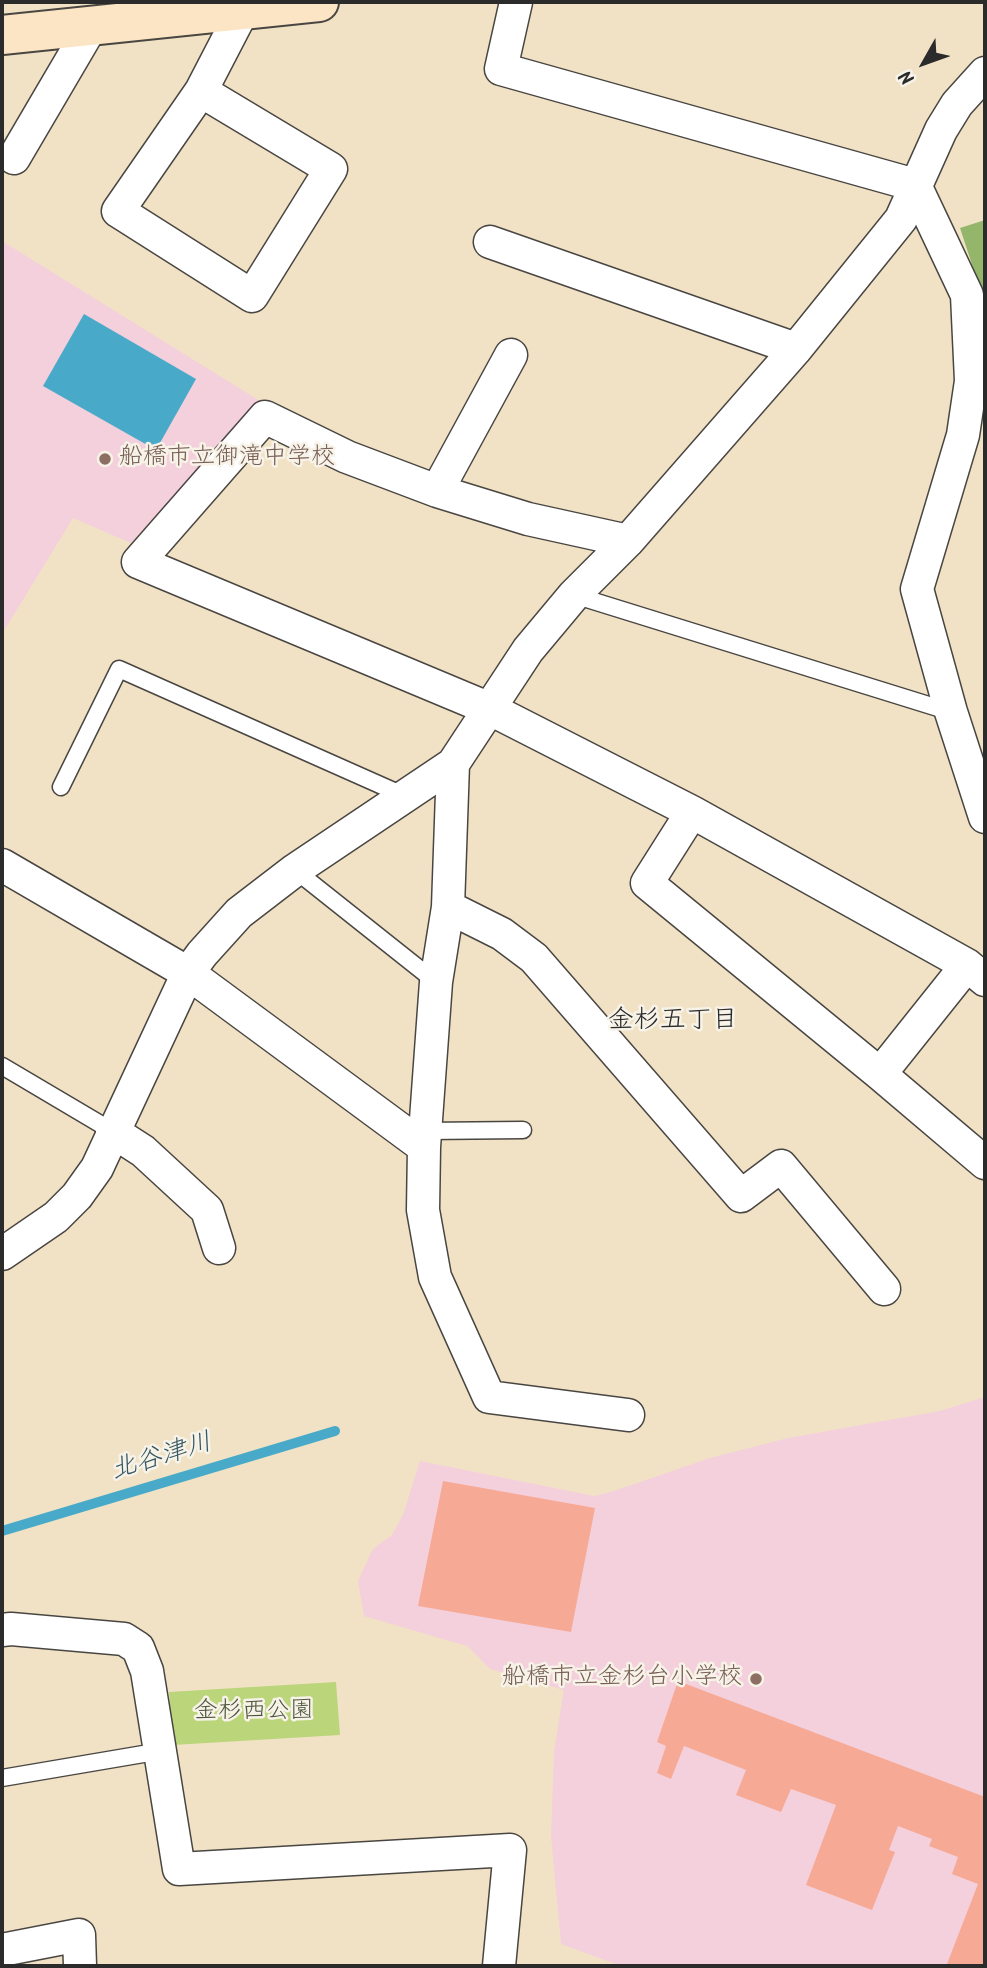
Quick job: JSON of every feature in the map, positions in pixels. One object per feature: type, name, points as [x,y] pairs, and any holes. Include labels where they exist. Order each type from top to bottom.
[{"type":"main road","points":[[2,34],[113,16],[319,2]]},
{"type":"street","points":[[516,2],[501,69],[915,185],[967,295],[974,440],[916,589],[951,712],[985,817]]},
{"type":"street","points":[[201,91],[331,169],[253,296],[118,211],[201,91],[263,6]]},
{"type":"street","points":[[14,158],[113,16]]},
{"type":"street","points":[[2,1254],[56,1217],[77,1196],[97,1168],[188,973],[239,913],[295,870],[453,764],[528,650],[574,595],[628,541],[796,349],[901,219],[946,121],[957,104],[985,73]]},
{"type":"street","points":[[490,242],[796,349]]},
{"type":"street","points":[[438,491],[511,355]]},
{"type":"street","points":[[628,541],[528,519],[438,491],[347,457],[265,417],[138,562],[490,709],[692,812],[976,972],[880,1074]]},
{"type":"street","points":[[453,764],[448,907],[436,982],[425,1139],[423,1210],[435,1277],[489,1397],[628,1415]]},
{"type":"street","points":[[692,812],[647,883],[985,1163]]},
{"type":"street","points":[[2,865],[188,973],[425,1139]]},
{"type":"street","points":[[448,907],[502,934],[534,958],[741,1196],[780,1166],[884,1289]]},
{"type":"street","points":[[112,1131],[143,1151],[207,1210],[219,1248]]},
{"type":"street","points":[[2,1630],[124,1639],[138,1648],[147,1671],[162,1751],[179,1869],[510,1850],[499,1966]]},
{"type":"street","points":[[2,1950],[79,1935],[80,1966]]},
{"type":"lane","points":[[574,595],[951,712]]},
{"type":"lane","points":[[61,787],[119,669],[405,796]]},
{"type":"lane","points":[[295,870],[436,982]]},
{"type":"lane","points":[[2,1066],[112,1131]]},
{"type":"lane","points":[[425,1139],[523,1130]]},
{"type":"lane","points":[[2,1778],[162,1751]]},
{"type":"shaded area","name":"船橋市立御滝中学校","points":[[2,241],[260,401],[131,543],[73,518],[2,634]]},
{"type":"shaded area","name":"船橋市立金杉台小学校","points":[[985,1397],[985,1966],[621,1966],[561,1944],[551,1836],[554,1751],[564,1690],[490,1669],[467,1646],[364,1616],[358,1581],[373,1549],[392,1535],[403,1515],[420,1461],[594,1496],[710,1458],[788,1438],[940,1411]]},
{"type":"green space","points":[[985,220],[985,347],[982,295],[960,228]]},
{"type":"green space","name":"金杉西公園","points":[[336,1682],[340,1735],[173,1745],[169,1692]]},
{"type":"water","points":[[84,314],[196,379],[156,450],[43,386]]},
{"type":"building","points":[[443,1481],[595,1508],[571,1632],[418,1606]]},
{"type":"building","points":[[678,1681],[985,1797],[985,1966],[947,1964],[978,1884],[952,1874],[958,1857],[929,1846],[932,1839],[898,1826],[889,1850],[895,1852],[872,1910],[806,1885],[836,1805],[791,1789],[781,1812],[736,1795],[746,1770],[684,1746],[671,1779],[657,1773],[666,1746],[657,1742]]},
{"type":"waterway","name":"北谷津川","points":[[2,1531],[335,1431]]},
{"type":"place","name":"船橋市立御滝中学校","points":[[105,459]]},
{"type":"place","name":"船橋市立金杉台小学校","points":[[756,1679]]},
{"type":"district","name":"金杉五丁目","points":[[673,1023]]}]
